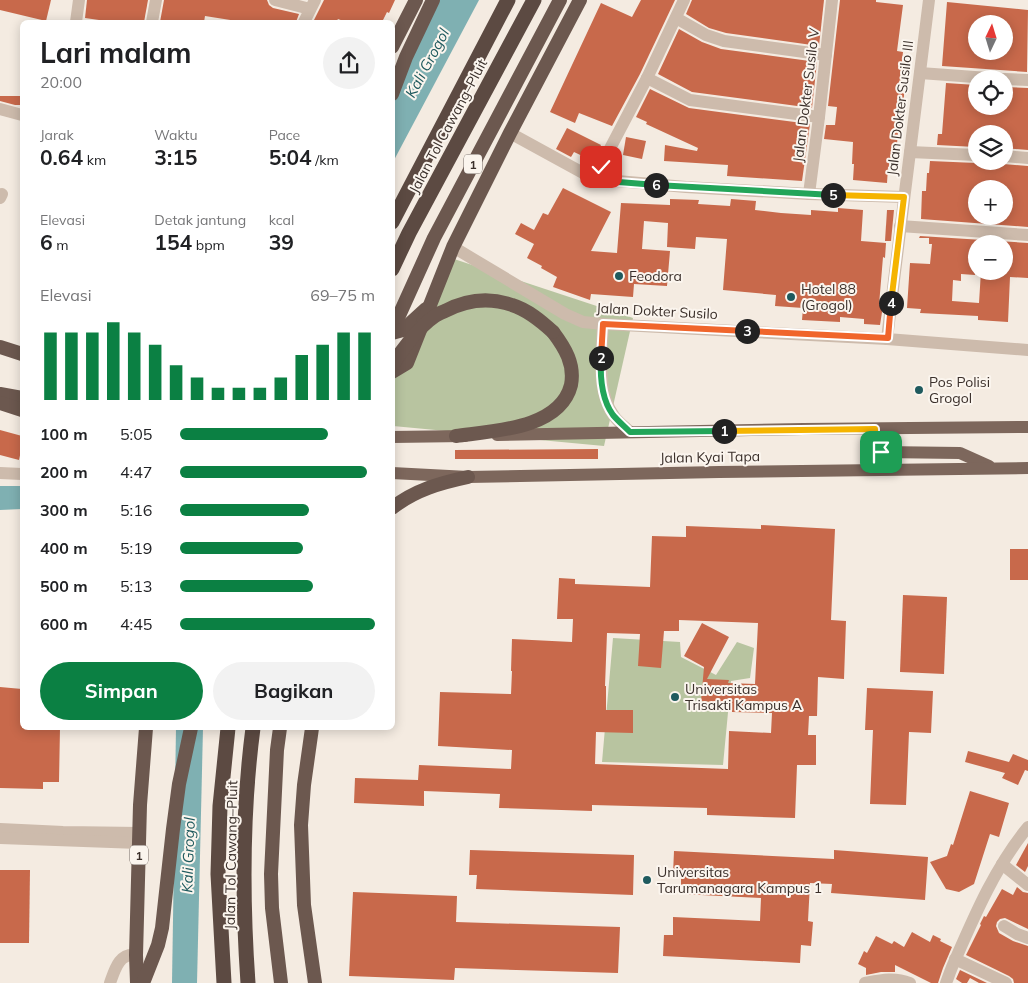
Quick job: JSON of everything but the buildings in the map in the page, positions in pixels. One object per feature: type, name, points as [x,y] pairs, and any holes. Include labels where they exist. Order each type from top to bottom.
[{"type":"highway","points":[[395,41],[416,0]]},
{"type":"highway","points":[[395,86],[406,57],[433,0]]},
{"type":"highway","name":"Jalan Tol Cawang–Pluit","points":[[395,216],[508,0]]},
{"type":"highway","name":"Jalan Tol Cawang–Pluit","points":[[395,263],[534,0]]},
{"type":"highway","name":"1","points":[[395,325],[434,238],[560,0]]},
{"type":"highway","name":"1","points":[[395,370],[407,363],[453,247],[580,0]]},
{"type":"highway","points":[[395,362],[412,338],[435,316],[457,305],[477,300],[493,300],[512,305],[530,313],[553,332],[568,354],[572,367],[569,391],[564,401],[555,411],[543,418],[513,427],[456,436]]},
{"type":"highway","points":[[395,331],[403,330],[428,307]]},
{"type":"highway","points":[[0,347],[20,353]]},
{"type":"highway","points":[[0,394],[20,398]]},
{"type":"highway","points":[[0,403],[20,409]]},
{"type":"highway","points":[[395,506],[411,495],[441,482],[468,477]]},
{"type":"highway","name":"1","points":[[137,983],[140,805],[146,730]]},
{"type":"highway","points":[[143,983],[158,945],[164,913],[179,784],[191,730]]},
{"type":"highway","name":"Jalan Tol Cawang–Pluit","points":[[224,983],[218,874],[220,816],[228,730]]},
{"type":"highway","name":"Jalan Tol Cawang–Pluit","points":[[248,983],[244,890],[245,828],[253,730]]},
{"type":"highway","points":[[280,730],[277,750],[271,874],[272,908],[281,983]]},
{"type":"highway","points":[[312,730],[304,785],[301,826],[304,905],[315,983]]},
{"type":"main road","name":"Jalan Kyai Tapa","points":[[395,437],[1028,427]]},
{"type":"main road","points":[[875,429],[875,442],[877,449],[881,452],[960,453],[994,468]]},
{"type":"main road","name":"Jalan Kyai Tapa","points":[[395,474],[468,477],[1028,468]]},
{"type":"street","points":[[76,20],[79,0]]},
{"type":"street","points":[[152,20],[156,0]]},
{"type":"street","points":[[275,0],[313,4],[305,20]]},
{"type":"street","points":[[594,180],[647,78],[684,0]]},
{"type":"street","name":"Jalan Dokter Susilo V","points":[[809,194],[832,0]]},
{"type":"street","name":"Jalan Dokter Susilo III","points":[[888,338],[900,226],[929,0]]},
{"type":"street","points":[[676,18],[706,35],[724,41],[826,55]]},
{"type":"street","points":[[920,74],[968,77]]},
{"type":"street","points":[[647,78],[690,100],[819,117]]},
{"type":"street","points":[[1013,79],[1028,80]]},
{"type":"street","points":[[0,109],[20,114]]},
{"type":"street","points":[[510,133],[594,180],[809,194],[904,197]]},
{"type":"street","points":[[910,152],[968,155]]},
{"type":"street","points":[[1013,157],[1028,158]]},
{"type":"street","points":[[900,226],[1028,235]]},
{"type":"street","name":"Jalan Dokter Susilo","points":[[453,247],[565,314],[583,322],[888,338],[1028,350]]},
{"type":"street","points":[[603,324],[601,368],[606,404],[614,416],[630,432]]},
{"type":"street","points":[[0,473],[20,474]]},
{"type":"street","points":[[946,983],[976,912],[1002,864],[1028,827]]},
{"type":"street","points":[[0,829],[140,838]]},
{"type":"street","points":[[0,838],[140,838]]},
{"type":"street","points":[[1002,864],[1028,885]]},
{"type":"street","points":[[1004,926],[1028,938]]},
{"type":"street","points":[[110,983],[116,967],[122,958],[126,955],[136,955]]},
{"type":"street","points":[[955,959],[1006,983]]},
{"type":"street","points":[[865,983],[893,979],[900,979],[910,983]]},
{"type":"green space","points":[[448,257],[633,318],[604,446],[395,426],[395,374]]},
{"type":"green space","points":[[613,638],[680,642],[681,657],[716,675],[737,642],[754,648],[750,678],[731,681],[723,765],[602,762]]},
{"type":"water","name":"Kali Grogol","points":[[439,0],[479,0],[395,158],[395,86]]},
{"type":"water","points":[[0,486],[20,486],[20,509],[0,510]]},
{"type":"water","name":"Kali Grogol","points":[[176,730],[203,730],[197,983],[172,983]]},
{"type":"place","name":"Feodora","points":[[619,276]]},
{"type":"place","name":"Hotel 88 (Grogol)","points":[[791,297]]},
{"type":"place","name":"Pos Polisi Grogol","points":[[919,390]]},
{"type":"place","name":"Universitas Trisakti Kampus A","points":[[675,697]]},
{"type":"place","name":"Universitas Tarumanagara Kampus 1","points":[[647,880]]},
{"type":"route","points":[[601,167],[594,180],[809,194],[904,197],[888,338],[603,324],[601,368],[606,404],[614,416],[630,432],[875,429],[875,442],[877,449],[881,452]]}]
